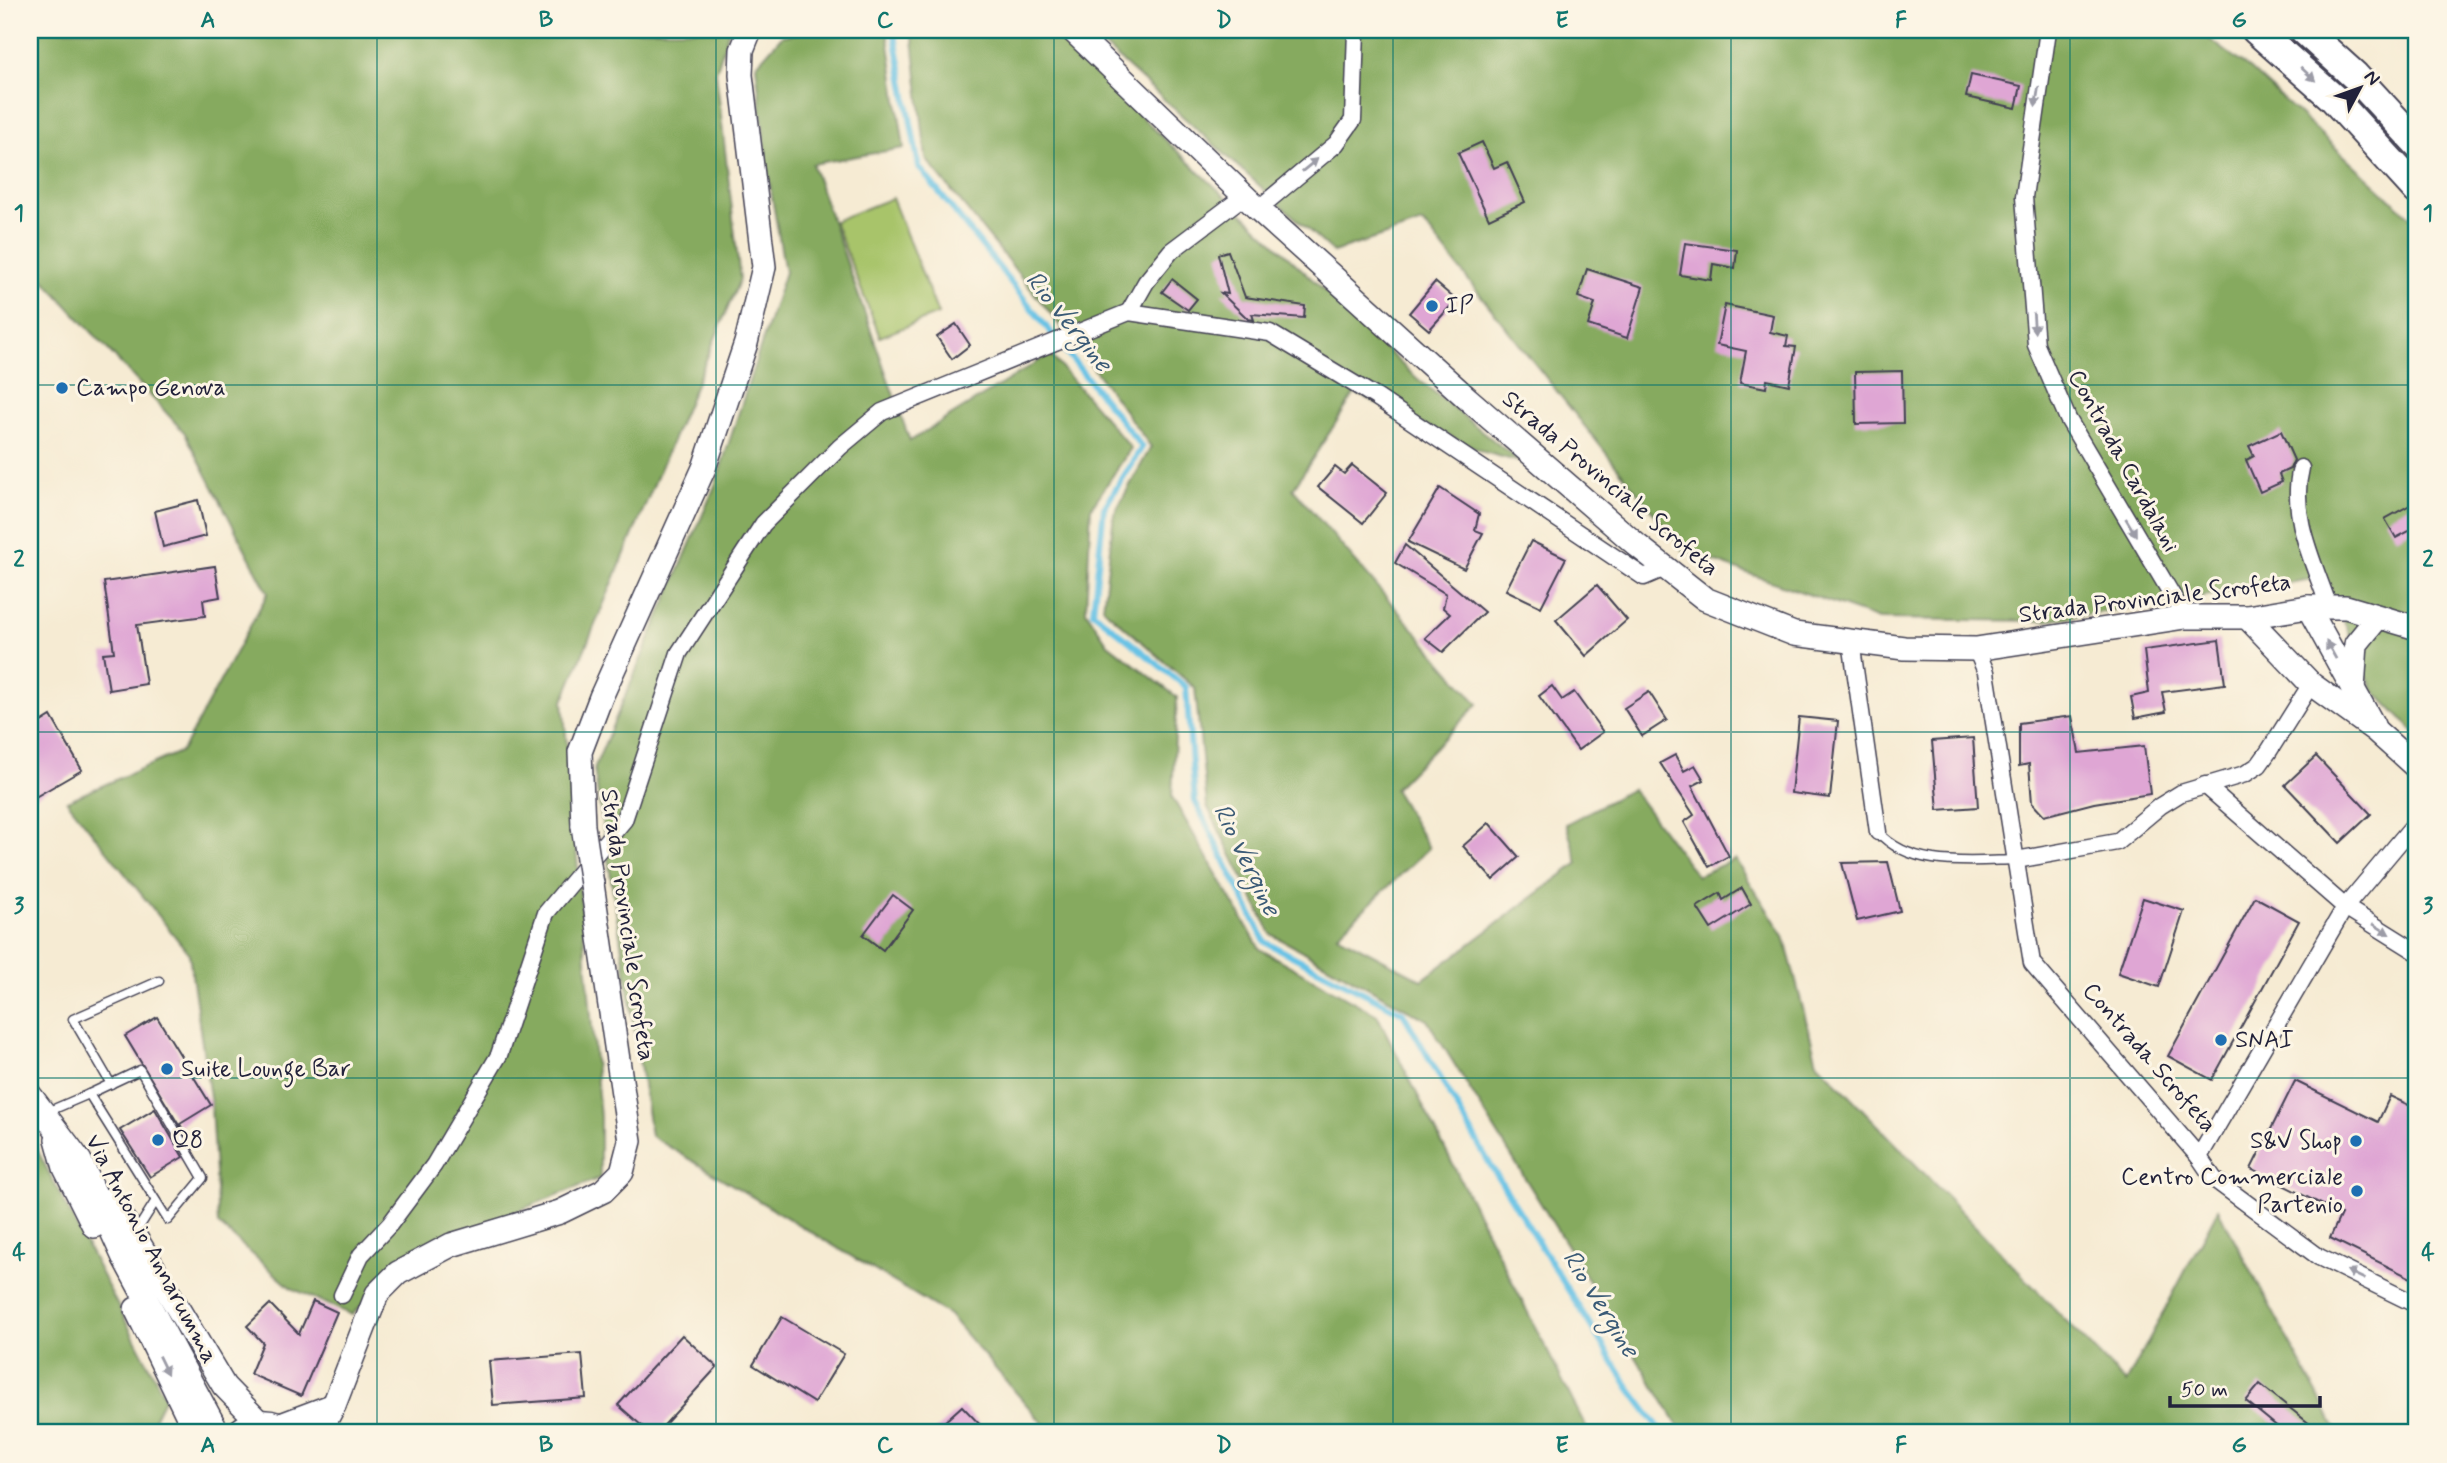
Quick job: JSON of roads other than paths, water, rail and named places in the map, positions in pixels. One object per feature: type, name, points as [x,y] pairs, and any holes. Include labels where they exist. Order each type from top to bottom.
[{"type":"highway","points":[[2256,30],[2333,98],[2417,190]]},
{"type":"highway","points":[[2304,30],[2355,76],[2417,143]]},
{"type":"street","name":"Strada Provinciale Scrofeta","points":[[318,1433],[334,1405],[377,1294],[398,1273],[451,1245],[560,1212],[603,1191],[622,1172],[630,1142],[583,826],[580,752],[601,697],[704,468],[746,343],[764,267],[741,75],[742,50],[750,30]]},
{"type":"street","name":"Strada Provinciale Scrofeta","points":[[1072,30],[1251,203],[1345,283],[1665,568],[1705,599],[1794,634],[1903,648],[1976,649],[2185,617],[2248,617],[2318,607],[2346,607],[2417,628]]},
{"type":"street","points":[[1129,312],[1146,282],[1171,251],[1251,203],[1336,144],[1353,120],[1356,30]]},
{"type":"street","name":"Contrada Cardalani","points":[[2048,30],[2024,197],[2036,345],[2068,419],[2185,617]]},
{"type":"street","points":[[342,1295],[361,1255],[390,1224],[434,1165],[499,1055],[546,913],[624,821],[679,653],[763,524],[839,447],[882,412],[1129,312],[1270,333],[1376,397],[1644,577],[1665,568]]},
{"type":"street","points":[[2301,468],[2296,488],[2300,521],[2318,607],[2353,688],[2376,731]]},
{"type":"street","points":[[2248,617],[2311,684],[2376,731],[2417,768]]},
{"type":"street","points":[[2353,688],[2356,644],[2378,617]]},
{"type":"street","points":[[1851,641],[1878,832]]},
{"type":"street","name":"Contrada Scrofeta","points":[[1976,649],[1986,673],[2032,963],[2199,1157],[2345,907],[2417,821]]},
{"type":"street","points":[[2016,860],[2117,842],[2160,806],[2205,785],[2245,774],[2259,765],[2311,684]]},
{"type":"street","points":[[2205,785],[2345,907],[2417,952]]},
{"type":"street","name":"Via Antonio Annarumma","points":[[30,1095],[80,1161],[124,1258],[218,1433]]},
{"type":"street","points":[[49,1119],[65,1168],[196,1433]]},
{"type":"street","points":[[2199,1157],[2214,1180],[2319,1257],[2417,1305]]},
{"type":"street","points":[[80,1161],[134,1235],[224,1386],[258,1422],[287,1429],[334,1405],[336,1433]]},
{"type":"street","points":[[236,1433],[258,1422]]},
{"type":"lane","points":[[1878,832],[1898,850],[1918,857],[2016,860]]},
{"type":"lane","points":[[111,1084],[73,1019],[159,981]]},
{"type":"lane","points":[[49,1119],[89,1094],[140,1070],[203,1178],[168,1220],[89,1094]]},
{"type":"lane","points":[[134,1235],[155,1202]]},
{"type":"waterway","name":"Rio Vergine","points":[[894,30],[919,167],[1142,447],[1104,508],[1093,612],[1186,687],[1195,801],[1265,942],[1403,1013],[1491,1166],[1630,1389],[1663,1433]]},
{"type":"place","name":"IP","points":[[1432,306]]},
{"type":"place","name":"Campo Genova","points":[[62,388]]},
{"type":"place","name":"SNAI","points":[[2221,1040]]},
{"type":"place","name":"Suite Lounge Bar","points":[[167,1069]]},
{"type":"place","name":"Q8","points":[[158,1140]]},
{"type":"place","name":"S&V Shop","points":[[2356,1141]]},
{"type":"place","name":"Centro Commerciale Partenio","points":[[2357,1191]]}]
